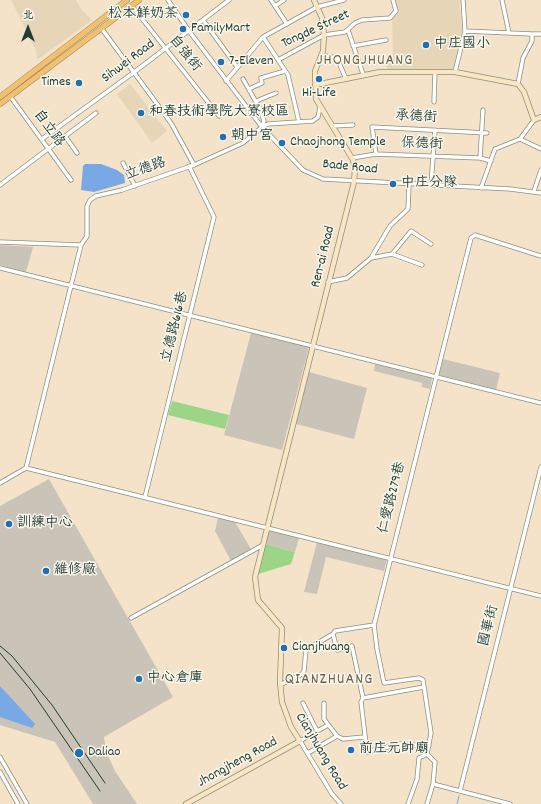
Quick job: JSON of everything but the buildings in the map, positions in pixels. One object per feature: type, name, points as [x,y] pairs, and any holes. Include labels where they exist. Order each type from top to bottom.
[{"type":"main road","points":[[0,104],[9,94],[127,0]]},
{"type":"main road","points":[[0,97],[9,94],[102,29],[139,0]]},
{"type":"main road","points":[[0,93],[9,94]]},
{"type":"street","name":"Bade Road","points":[[168,0],[189,31],[262,127],[303,170],[323,179],[354,182],[534,191],[541,193]]},
{"type":"street","name":"Sihwei Road","points":[[42,139],[133,73],[228,0]]},
{"type":"street","points":[[271,0],[287,24]]},
{"type":"street","points":[[275,6],[284,0]]},
{"type":"street","name":"Ren-ai Road","points":[[267,528],[354,182],[355,168],[352,158],[316,99],[315,71],[321,55],[324,36],[322,18],[314,0]]},
{"type":"street","points":[[226,80],[263,37],[317,7],[344,0]]},
{"type":"street","name":"Tongde Street","points":[[278,60],[324,36],[348,30],[354,23],[362,20],[390,18],[396,11],[393,0]]},
{"type":"street","points":[[455,72],[465,31],[463,0]]},
{"type":"street","points":[[502,0],[509,33]]},
{"type":"street","name":"自強街","points":[[132,6],[219,116]]},
{"type":"street","points":[[203,20],[237,67]]},
{"type":"street","points":[[102,29],[171,123],[194,165]]},
{"type":"street","points":[[348,30],[363,74]]},
{"type":"street","points":[[465,31],[541,34]]},
{"type":"street","points":[[518,84],[523,58],[532,41],[532,34]]},
{"type":"street","points":[[263,37],[286,71],[299,122]]},
{"type":"street","points":[[353,46],[386,40]]},
{"type":"street","points":[[321,55],[337,58],[346,79]]},
{"type":"street","points":[[249,89],[262,83],[261,78],[286,71]]},
{"type":"street","points":[[315,85],[363,74],[380,72],[455,72],[518,84],[524,92],[534,120]]},
{"type":"street","points":[[434,72],[434,102]]},
{"type":"street","points":[[243,79],[256,101],[264,121],[262,127]]},
{"type":"street","points":[[256,101],[276,93]]},
{"type":"street","name":"自立路","points":[[9,94],[71,180]]},
{"type":"street","name":"立德路","points":[[81,245],[87,236],[86,213],[90,200],[102,193],[135,186],[194,165],[243,143],[262,127],[268,124],[313,121],[318,117],[320,107]]},
{"type":"street","points":[[480,158],[483,110]]},
{"type":"street","points":[[0,186],[96,113]]},
{"type":"street","points":[[481,188],[495,149],[520,139],[534,120],[541,117]]},
{"type":"street","points":[[332,126],[354,125]]},
{"type":"street","name":"承德街","points":[[376,154],[372,127],[487,133]]},
{"type":"street","points":[[431,185],[434,130]]},
{"type":"street","points":[[64,136],[77,153]]},
{"type":"street","points":[[520,139],[541,149]]},
{"type":"street","name":"保德街","points":[[352,158],[376,154],[480,158],[491,161]]},
{"type":"street","points":[[123,163],[135,186]]},
{"type":"street","name":"立德路616巷","points":[[145,497],[214,217],[188,166]]},
{"type":"street","points":[[534,191],[541,170]]},
{"type":"street","points":[[328,282],[347,278],[371,258],[390,226],[408,209],[409,185]]},
{"type":"street","points":[[392,254],[411,231],[431,244]]},
{"type":"street","name":"仁愛路279巷","points":[[424,687],[423,680],[419,678],[384,683],[376,649],[374,625],[472,235],[541,256]]},
{"type":"street","points":[[0,242],[81,245],[26,468]]},
{"type":"street","points":[[371,258],[392,254],[422,265]]},
{"type":"street","points":[[0,268],[435,378],[541,403]]},
{"type":"street","name":"國華街","points":[[460,791],[512,588],[541,467]]},
{"type":"street","points":[[0,483],[26,468],[390,557],[541,596]]},
{"type":"street","name":"Cianjhuang Road","points":[[267,528],[256,572],[255,585],[258,600],[282,628],[280,685],[285,714],[291,727],[332,794],[340,804]]},
{"type":"street","points":[[130,618],[263,545]]},
{"type":"street","points":[[280,685],[302,674],[304,671],[306,650],[333,634],[335,631],[374,625]]},
{"type":"street","points":[[333,634],[337,650],[352,646],[363,698],[361,702],[367,752],[400,744],[429,746]]},
{"type":"street","points":[[363,698],[424,687],[431,733],[427,754],[419,758],[417,779],[408,804]]},
{"type":"street","points":[[303,703],[317,731]]},
{"type":"street","points":[[324,703],[323,716],[337,736],[343,739],[364,737]]},
{"type":"street","points":[[300,741],[328,725]]},
{"type":"street","points":[[308,753],[337,736]]},
{"type":"street","name":"Jhongjheng Road","points":[[186,804],[300,741]]},
{"type":"street","points":[[427,754],[435,762],[433,784],[427,804]]},
{"type":"street","points":[[0,757],[27,804]]},
{"type":"street","points":[[0,772],[18,804]]},
{"type":"street","points":[[433,784],[510,804]]},
{"type":"shaded area","points":[[11,0],[76,0],[81,9],[92,20],[37,60],[36,50]]},
{"type":"shaded area","name":"中庄國小","points":[[395,0],[459,0],[462,31],[454,69],[387,70],[387,58],[393,58],[392,18],[399,13]]},
{"type":"shaded area","name":"和春技術學院大寮校區","points":[[130,84],[167,131],[152,143],[117,94]]},
{"type":"shaded area","points":[[0,245],[33,247],[26,272],[0,265]]},
{"type":"shaded area","points":[[251,333],[309,347],[282,450],[224,435]]},
{"type":"shaded area","points":[[443,359],[500,373],[496,390],[439,375]]},
{"type":"shaded area","points":[[375,364],[432,378],[430,389],[422,387],[422,383],[374,371]]},
{"type":"shaded area","points":[[309,372],[367,388],[354,439],[296,424]]},
{"type":"shaded area","points":[[49,479],[173,697],[104,737],[106,751],[115,771],[137,804],[93,804],[55,742],[0,725],[0,506]]},
{"type":"shaded area","points":[[218,518],[235,522],[251,549],[231,561],[215,531]]},
{"type":"shaded area","points":[[269,530],[299,538],[295,552],[265,544]]},
{"type":"shaded area","points":[[317,542],[387,559],[384,571],[326,557],[317,594],[304,592]]},
{"type":"green space","points":[[172,401],[229,415],[225,429],[168,415]]},
{"type":"green space","points":[[265,544],[295,552],[291,564],[258,574]]},
{"type":"water","points":[[85,164],[101,164],[117,170],[124,175],[125,183],[94,192],[81,190],[83,166]]},
{"type":"water","points":[[0,686],[35,724],[32,728],[0,717]]},
{"type":"waterway","points":[[457,804],[459,796]]},
{"type":"railway","points":[[0,646],[12,656],[52,705],[105,783]]},
{"type":"railway","points":[[0,653],[30,689],[100,791]]},
{"type":"place","name":"松本鮮奶茶","points":[[186,15]]},
{"type":"place","name":"FamilyMart","points":[[183,29]]},
{"type":"place","name":"中庄國小","points":[[426,45]]},
{"type":"place","name":"7-Eleven","points":[[221,62]]},
{"type":"place","name":"Hi-Life","points":[[319,79]]},
{"type":"place","name":"Times","points":[[79,83]]},
{"type":"place","name":"和春技術學院大寮校區","points":[[141,113]]},
{"type":"place","name":"朝中宮","points":[[223,137]]},
{"type":"place","name":"Chaojhong Temple","points":[[282,143]]},
{"type":"place","name":"中庄分隊","points":[[393,184]]},
{"type":"place","name":"訓練中心","points":[[9,524]]},
{"type":"place","name":"維修廠","points":[[46,571]]},
{"type":"place","name":"Cianjhuang","points":[[284,648]]},
{"type":"place","name":"中心倉庫","points":[[139,679]]},
{"type":"place","name":"前庄元帥廟","points":[[351,750]]},
{"type":"place","name":"Daliao","points":[[79,753]]},
{"type":"district","name":"JHONGJHUANG","points":[[365,62]]},
{"type":"district","name":"QIANZHUANG","points":[[329,681]]}]
